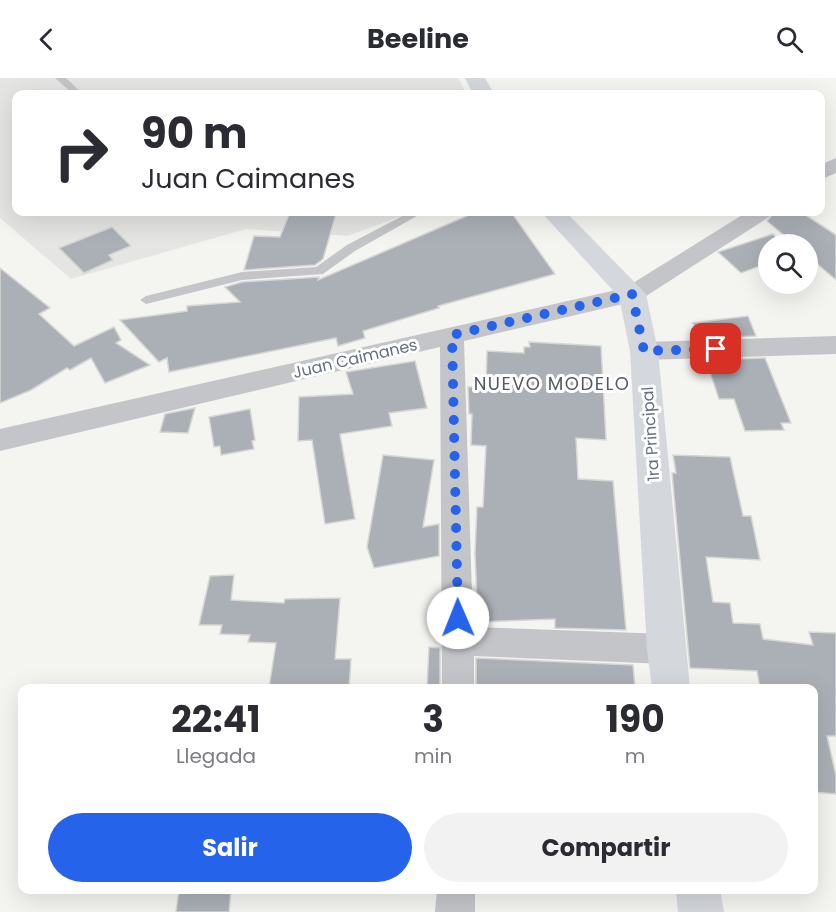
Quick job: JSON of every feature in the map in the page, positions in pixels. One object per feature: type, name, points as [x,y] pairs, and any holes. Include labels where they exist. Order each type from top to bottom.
[{"type":"street","points":[[557,216],[632,294]]},
{"type":"street","name":"Juan Caimanes","points":[[1,438],[632,294],[755,216]]},
{"type":"street","name":"1ra Principal","points":[[632,294],[644,351],[670,684]]},
{"type":"street","points":[[452,335],[458,684]]},
{"type":"street","points":[[644,351],[836,345]]},
{"type":"street","points":[[459,641],[666,649]]},
{"type":"street","points":[[455,912],[456,894]]},
{"type":"street","points":[[699,894],[701,912]]},
{"type":"lane","points":[[60,78],[74,90]]},
{"type":"lane","points":[[146,300],[242,276],[319,271],[351,248],[411,216]]},
{"type":"shaded area","points":[[0,78],[458,78],[465,90],[12,90],[12,216],[402,216],[347,236],[246,229],[71,279],[0,218]]},
{"type":"building","points":[[288,216],[335,216],[323,259],[315,265],[244,270],[254,236],[280,237]]},
{"type":"building","points":[[467,216],[514,216],[555,274],[438,306],[439,308],[363,331],[365,338],[338,346],[336,338],[169,372],[167,358],[159,362],[120,320],[187,311],[187,306],[240,302],[225,287],[242,282],[319,277],[318,280]]},
{"type":"building","points":[[771,216],[807,216],[836,235],[836,280],[818,264],[818,234],[782,234],[767,221]]},
{"type":"building","points":[[112,227],[131,246],[109,255],[113,260],[84,273],[59,248]]},
{"type":"building","points":[[758,239],[758,267],[741,273],[718,252]]},
{"type":"building","points":[[0,268],[50,308],[39,314],[74,346],[114,327],[121,340],[116,343],[150,365],[105,383],[91,358],[70,370],[67,368],[31,390],[0,403]]},
{"type":"building","points":[[748,316],[756,336],[698,338],[693,323]]},
{"type":"building","points":[[529,342],[601,346],[606,440],[576,438],[578,479],[613,481],[626,630],[555,628],[555,619],[478,622],[475,553],[477,507],[483,507],[486,446],[471,445],[472,414],[469,414],[468,387],[486,387],[487,351],[524,353],[524,347],[530,347]]},
{"type":"building","points":[[765,358],[791,423],[781,423],[784,430],[745,431],[734,399],[719,399],[706,360]]},
{"type":"building","points":[[415,361],[427,408],[389,413],[392,426],[340,434],[355,519],[325,524],[312,440],[298,441],[299,397],[353,394],[346,372]]},
{"type":"building","points":[[195,408],[188,433],[160,432],[165,414]]},
{"type":"building","points":[[250,409],[255,440],[252,441],[254,449],[221,455],[220,446],[214,447],[209,417]]},
{"type":"building","points":[[383,455],[434,460],[423,527],[439,524],[439,556],[374,568],[367,547]]},
{"type":"building","points":[[673,455],[730,457],[743,516],[751,516],[760,560],[706,557],[713,602],[730,603],[733,623],[760,624],[763,639],[813,645],[809,632],[836,633],[836,736],[827,736],[836,776],[836,794],[818,792],[818,684],[759,684],[757,671],[690,668],[672,473],[676,473]]},
{"type":"building","points":[[234,575],[231,600],[284,603],[285,599],[340,598],[335,659],[351,659],[349,684],[270,684],[276,643],[248,642],[250,635],[220,634],[222,625],[199,625],[210,576]]},
{"type":"building","points":[[429,647],[440,648],[440,684],[427,684]]},
{"type":"building","points":[[476,658],[633,665],[635,684],[476,684]]},
{"type":"building","points":[[178,894],[231,894],[229,912],[176,912]]},
{"type":"district","name":"NUEVO MODELO","points":[[552,384]]},
{"type":"route","points":[[458,618],[452,335],[632,294],[644,351],[716,349]]}]
